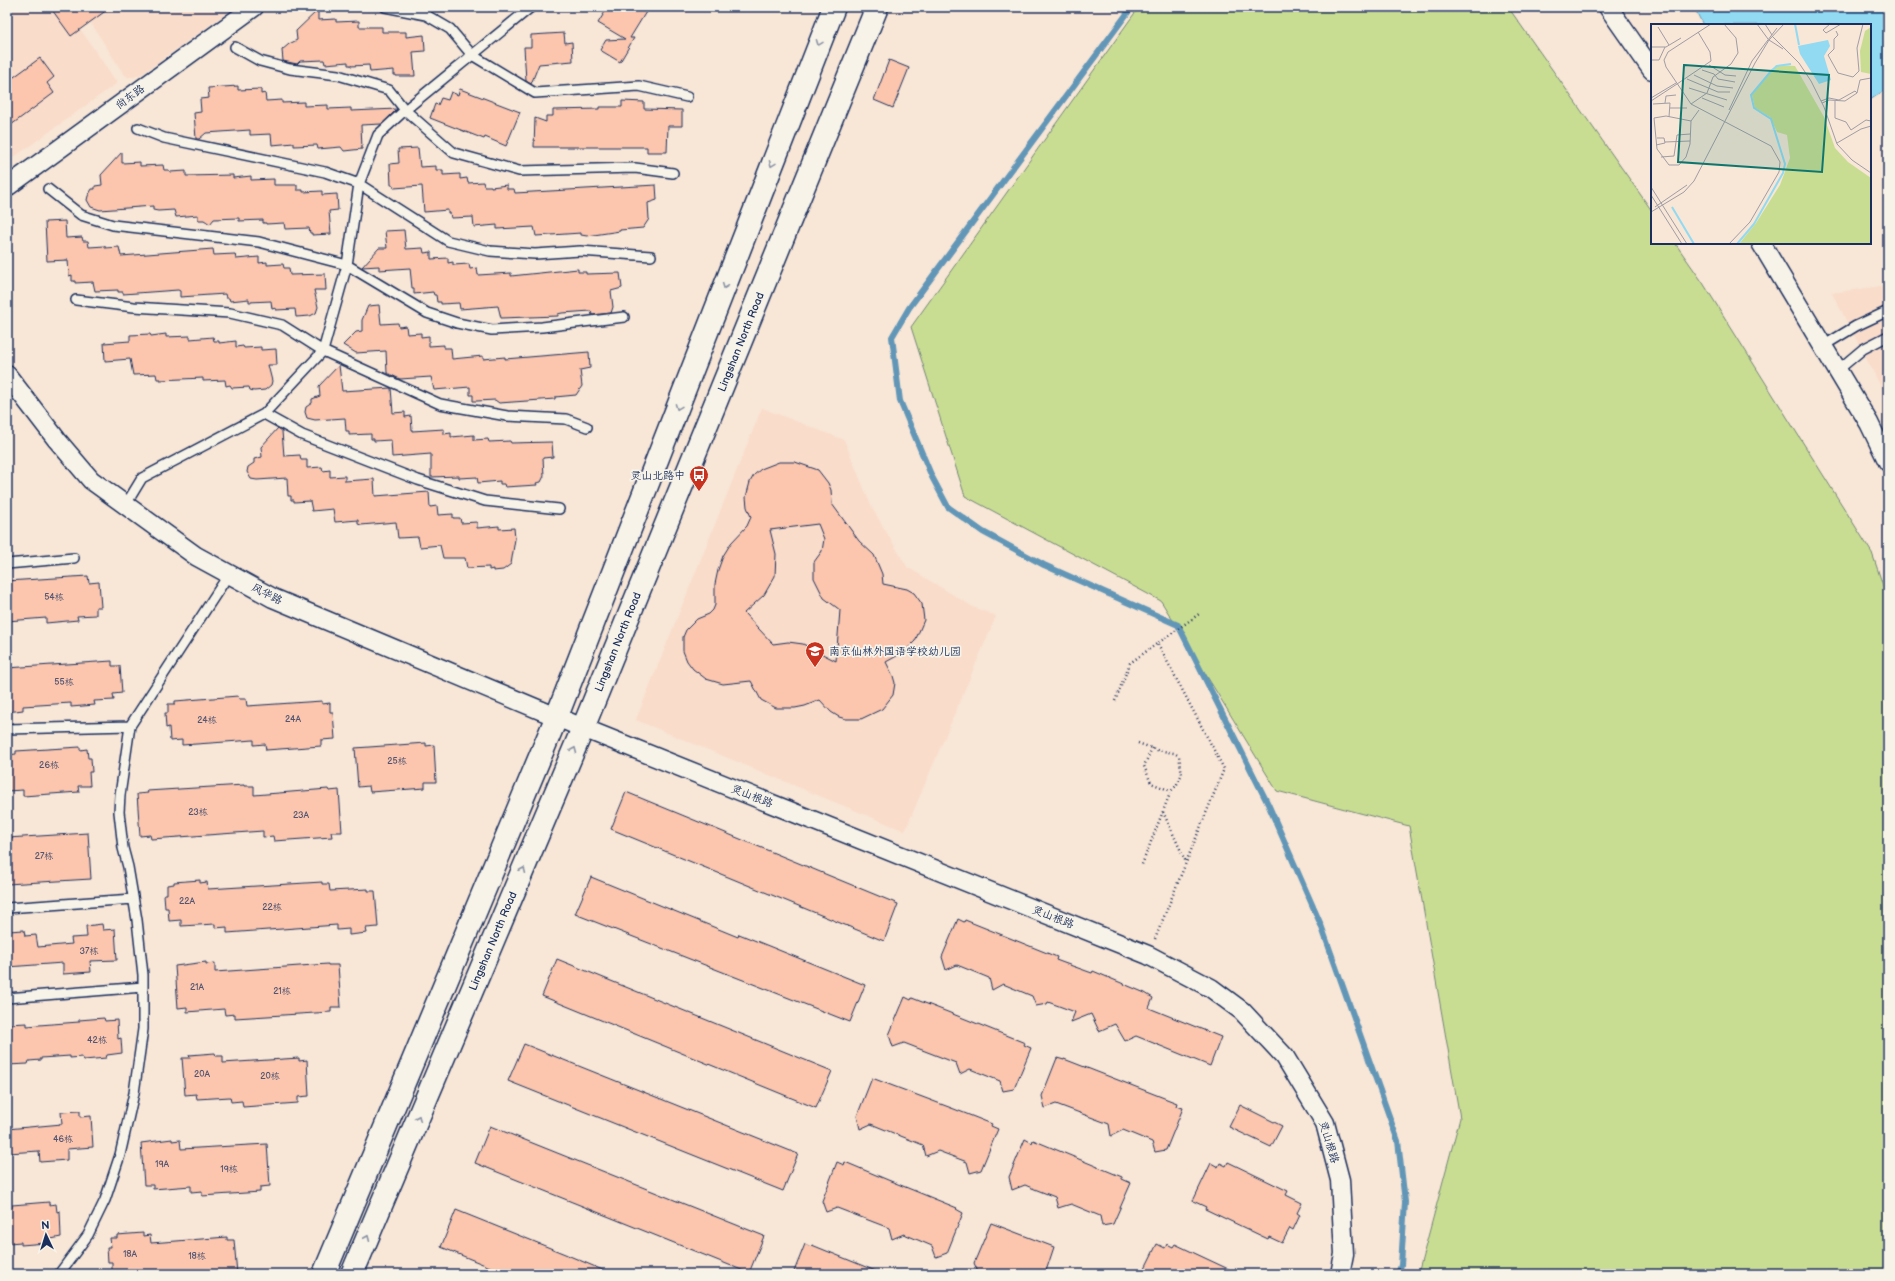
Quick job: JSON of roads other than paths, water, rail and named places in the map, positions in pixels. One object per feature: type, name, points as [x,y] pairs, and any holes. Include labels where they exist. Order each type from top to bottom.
[{"type":"main road","points":[[324,1274],[557,716],[834,7]]},
{"type":"main road","name":"Lingshan North Road","points":[[352,1274],[583,728],[877,7]]},
{"type":"street","name":"尚东路","points":[[7,187],[254,7]]},
{"type":"street","points":[[1608,7],[1651,69]]},
{"type":"street","points":[[1762,244],[1869,423],[1888,462]]},
{"type":"street","name":"风华路","points":[[7,375],[91,480],[196,556],[273,598],[583,728]]},
{"type":"street","name":"灵山根路","points":[[583,728],[1148,955],[1211,988],[1242,1011],[1285,1057],[1325,1123],[1340,1180],[1344,1254],[1340,1274]]},
{"type":"lane","points":[[385,7],[426,15],[450,29],[472,55],[534,93],[639,86],[687,97]]},
{"type":"lane","points":[[125,506],[142,478],[264,414],[324,351],[347,265],[360,184],[378,135],[405,110],[531,7]]},
{"type":"lane","points":[[235,47],[260,61],[290,69],[338,75],[389,90],[405,110],[454,153],[519,171],[635,168],[673,173]]},
{"type":"lane","points":[[138,128],[164,138],[325,172],[360,184],[448,241],[490,251],[527,253],[580,251],[651,256]]},
{"type":"lane","points":[[48,189],[81,215],[113,225],[259,242],[347,265],[427,313],[457,323],[492,330],[542,328],[624,317]]},
{"type":"lane","points":[[76,300],[134,307],[230,313],[282,325],[324,351],[440,404],[507,416],[566,419],[587,428]]},
{"type":"lane","points":[[1823,346],[1856,326],[1888,311]]},
{"type":"lane","points":[[1838,370],[1863,349],[1888,336]]},
{"type":"lane","points":[[264,414],[302,435],[418,480],[485,501],[559,509]]},
{"type":"lane","points":[[7,564],[74,558]]},
{"type":"lane","points":[[59,1274],[88,1235],[105,1200],[120,1155],[134,1093],[143,1029],[143,987],[133,898],[123,848],[119,812],[130,726],[229,574]]},
{"type":"lane","points":[[7,729],[130,726]]},
{"type":"lane","points":[[7,908],[133,898]]},
{"type":"lane","points":[[7,998],[143,987]]},
{"type":"water","points":[[1694,7],[1888,7],[1888,88],[1871,99],[1871,24],[1702,24]]},
{"type":"waterway","points":[[1132,7],[909,308],[892,337],[900,401],[932,477],[948,507],[983,532],[1044,565],[1178,625],[1268,804],[1321,925],[1398,1141],[1405,1202],[1401,1265],[1398,1274]]},
{"type":"place","name":"灵山北路中","points":[[699,492]]},
{"type":"place","name":"南京仙林外国语学校幼儿园","points":[[815,668]]}]
